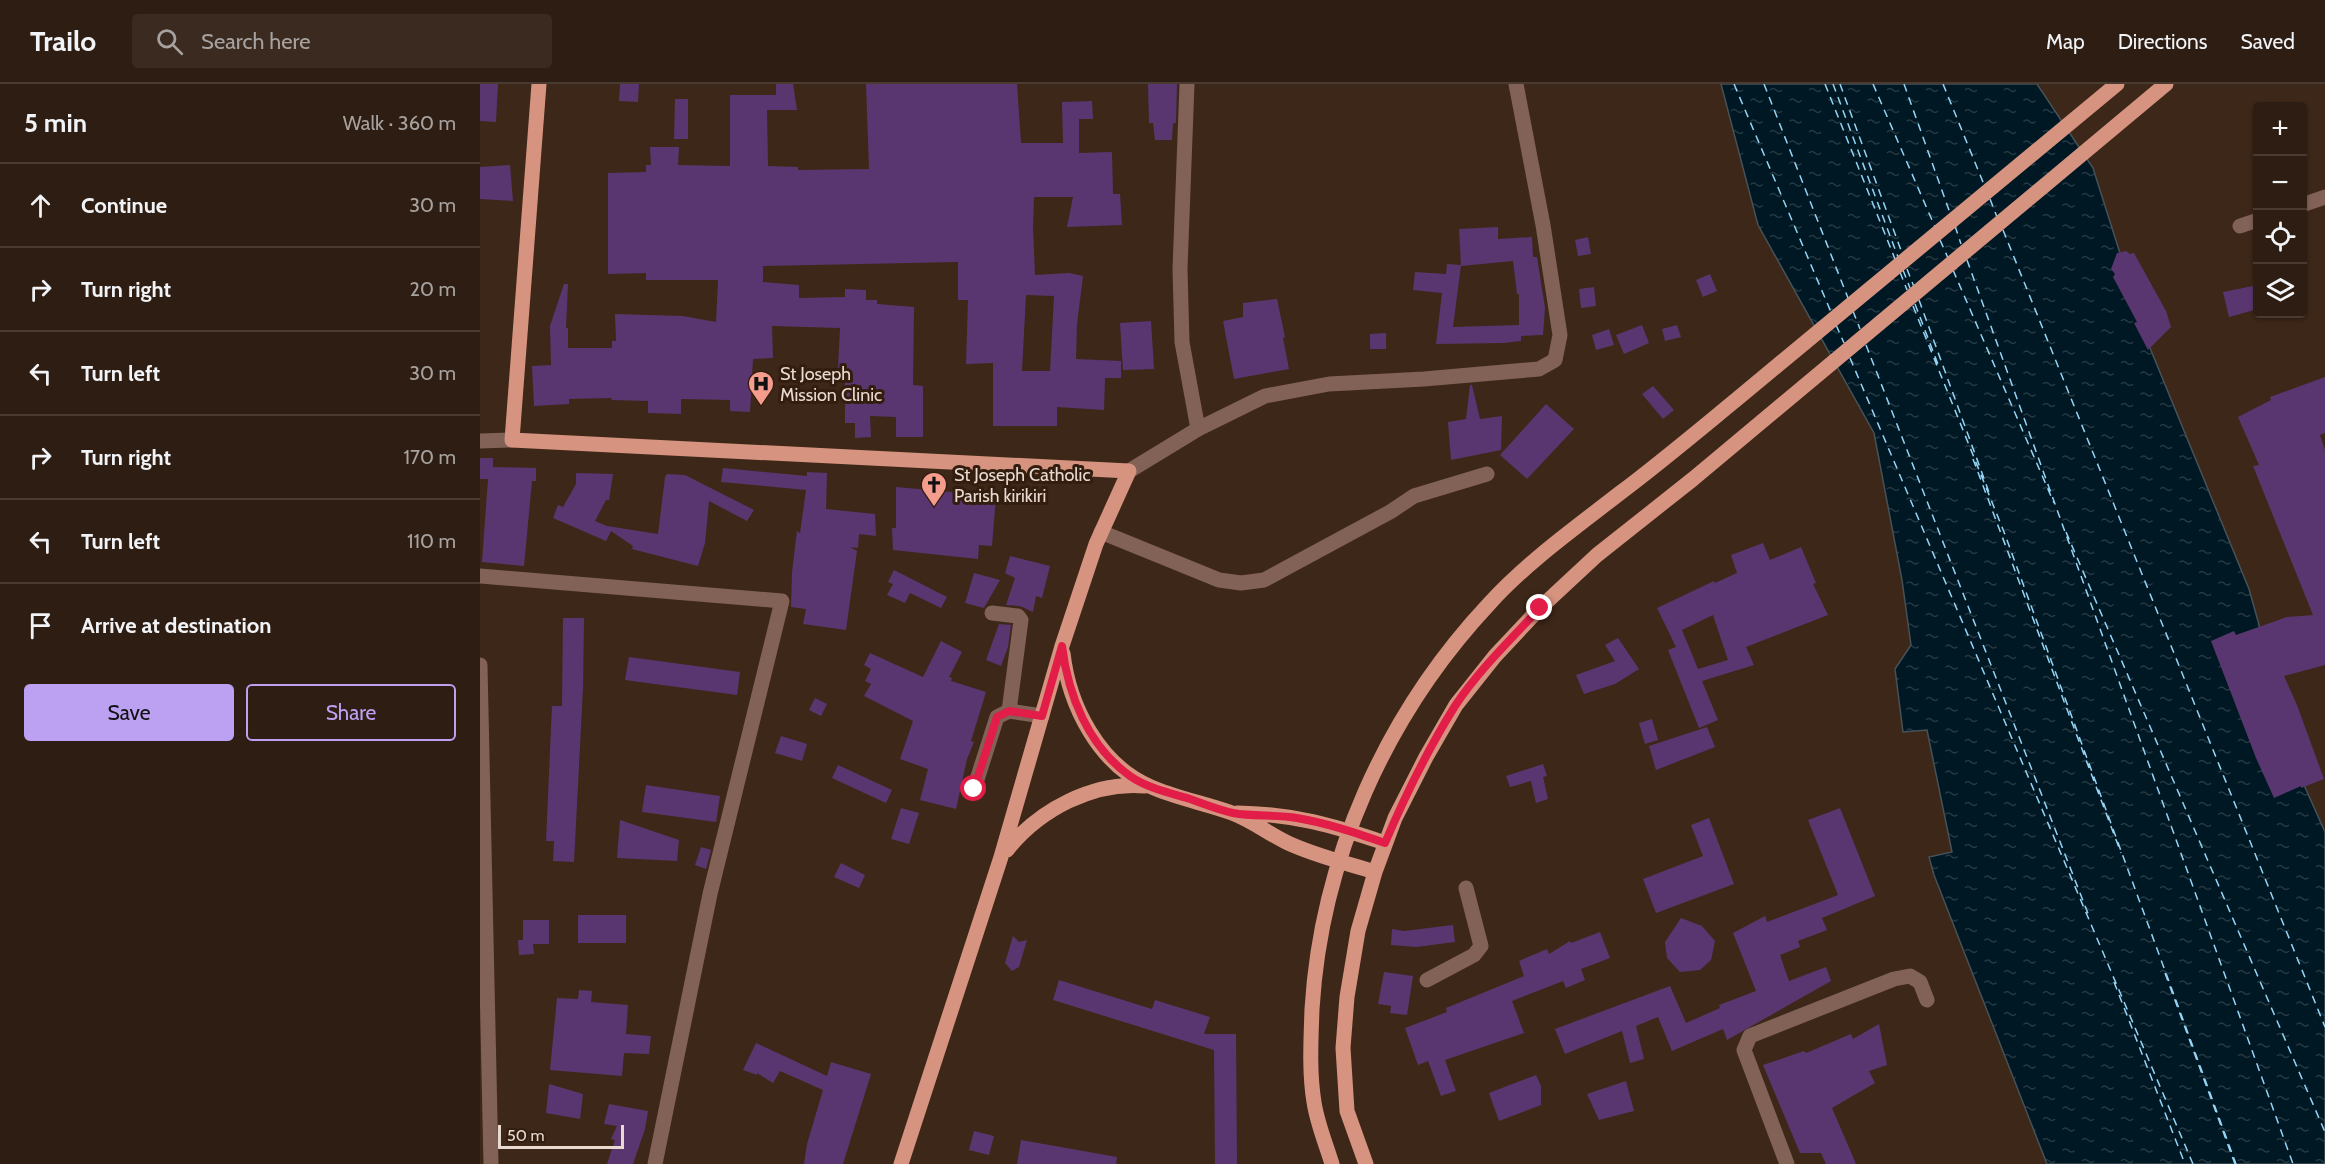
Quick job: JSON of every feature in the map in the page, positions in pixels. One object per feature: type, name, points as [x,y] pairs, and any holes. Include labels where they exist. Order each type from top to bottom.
[{"type":"main road","points":[[539,84],[512,440],[1129,471],[1101,532],[1062,646],[1001,857],[901,1164]]},
{"type":"main road","points":[[1332,1164],[1314,1102],[1311,1036],[1319,944],[1340,861],[1371,777],[1396,727],[1425,681],[1491,601],[1563,537],[1670,454],[2117,84]]},
{"type":"main road","points":[[1366,1164],[1347,1112],[1343,1048],[1347,997],[1358,931],[1385,843],[1426,757],[1456,705],[1495,656],[1540,608],[1597,555],[1693,479],[2166,84]]},
{"type":"main road","points":[[1062,646],[1066,674],[1083,720],[1107,755],[1131,777],[1150,787]]},
{"type":"main road","points":[[1001,857],[1017,837],[1056,807],[1106,789],[1128,784],[1150,787],[1234,813],[1289,844],[1375,872]]},
{"type":"main road","points":[[1234,813],[1290,816],[1351,831],[1385,843]]},
{"type":"street","points":[[1187,84],[1180,269],[1182,342],[1198,429]]},
{"type":"street","points":[[1129,471],[1198,429],[1265,396],[1329,384],[1539,369],[1556,360],[1560,335],[1543,225],[1516,84]]},
{"type":"street","points":[[2307,203],[2325,197]]},
{"type":"street","points":[[2240,226],[2253,222]]},
{"type":"street","points":[[480,441],[512,440]]},
{"type":"street","points":[[1101,532],[1219,580],[1241,583],[1264,580],[1390,512],[1414,496],[1487,474]]},
{"type":"street","points":[[480,576],[782,601],[710,894],[655,1164]]},
{"type":"street","points":[[992,613],[1018,616],[1020,620],[1009,711]]},
{"type":"street","points":[[480,665],[491,1164]]},
{"type":"street","points":[[974,789],[997,717],[1009,711],[1042,716]]},
{"type":"street","points":[[1427,980],[1474,955],[1481,946],[1466,888]]},
{"type":"street","points":[[1787,1164],[1744,1050],[1750,1036],[1894,979],[1910,976],[1920,982],[1927,1000]]},
{"type":"water","points":[[1721,84],[2037,84],[2093,168],[2150,348],[2249,589],[2304,785],[2325,832],[2325,1164],[2047,1164],[1929,857],[1952,852],[1927,730],[1903,732],[1895,669],[1911,645],[1902,580],[1874,433],[1758,225]]},
{"type":"building","points":[[480,84],[498,84],[496,122],[480,121]]},
{"type":"building","points":[[620,84],[639,84],[638,102],[619,101]]},
{"type":"building","points":[[776,84],[793,84],[797,110],[767,110],[768,166],[798,167],[798,170],[869,169],[866,84],[1017,84],[1021,143],[1063,143],[1062,102],[1092,101],[1093,119],[1079,119],[1079,153],[1112,152],[1113,194],[1120,194],[1122,225],[1067,227],[1073,197],[1034,197],[1033,227],[1035,275],[1069,273],[1083,276],[1077,324],[1076,359],[1121,361],[1121,378],[1105,378],[1104,410],[1057,407],[1057,426],[993,426],[993,363],[966,364],[968,300],[958,300],[958,262],[763,266],[763,282],[799,285],[799,298],[845,297],[845,289],[866,290],[866,300],[877,300],[877,304],[914,307],[913,385],[923,386],[923,437],[896,437],[896,417],[870,416],[871,437],[855,438],[855,423],[845,423],[845,368],[838,368],[840,328],[772,326],[773,358],[753,359],[750,412],[730,411],[730,400],[681,399],[681,414],[648,413],[648,401],[611,400],[612,398],[569,399],[569,404],[534,406],[532,366],[551,365],[550,326],[564,284],[568,284],[566,328],[568,328],[568,348],[612,348],[612,341],[616,341],[615,314],[683,316],[716,322],[718,280],[646,280],[646,273],[608,274],[608,173],[646,172],[646,165],[651,165],[650,147],[679,147],[678,165],[730,166],[730,95],[776,95]],"holes":[[[1026,295],[1054,296],[1050,371],[1022,371]]]},
{"type":"building","points":[[1148,84],[1177,84],[1176,123],[1173,123],[1172,140],[1155,140],[1153,123],[1149,123]]},
{"type":"building","points":[[675,99],[688,99],[688,139],[674,139]]},
{"type":"building","points":[[510,165],[513,201],[480,199],[480,167]]},
{"type":"building","points":[[1498,227],[1498,239],[1532,237],[1533,257],[1537,257],[1545,308],[1543,335],[1521,336],[1521,341],[1504,343],[1436,344],[1442,293],[1413,290],[1415,272],[1446,274],[1447,264],[1461,265],[1459,229]],"holes":[[[1513,261],[1517,294],[1519,294],[1519,325],[1453,327],[1461,265]]]},
{"type":"building","points":[[1588,237],[1591,254],[1578,256],[1575,240]]},
{"type":"building","points":[[2126,251],[2130,254],[2134,253],[2166,311],[2171,327],[2148,350],[2111,269],[2117,253]]},
{"type":"building","points":[[1710,274],[1717,291],[1703,297],[1696,280]]},
{"type":"building","points":[[2253,286],[2253,310],[2229,317],[2223,292]]},
{"type":"building","points":[[1594,287],[1596,306],[1581,308],[1579,289]]},
{"type":"building","points":[[1277,299],[1289,369],[1234,379],[1223,321],[1243,317],[1243,303]]},
{"type":"building","points":[[1151,321],[1154,369],[1123,370],[1120,323]]},
{"type":"building","points":[[1642,325],[1649,343],[1624,354],[1616,335]]},
{"type":"building","points":[[1677,325],[1681,337],[1665,341],[1662,329]]},
{"type":"building","points":[[1609,329],[1614,345],[1596,350],[1592,335]]},
{"type":"building","points":[[1386,333],[1386,349],[1370,349],[1370,334]]},
{"type":"building","points":[[2325,377],[2325,433],[2320,435],[2325,450],[2325,665],[2284,676],[2324,779],[2274,798],[2256,758],[2211,641],[2234,631],[2236,635],[2287,617],[2313,615],[2253,466],[2259,465],[2238,417],[2271,400],[2270,397]]},
{"type":"building","points":[[1470,385],[1472,385],[1480,419],[1502,416],[1501,450],[1451,460],[1448,422],[1466,419]]},
{"type":"building","points":[[1653,386],[1674,410],[1663,419],[1642,394]]},
{"type":"building","points":[[1546,404],[1574,429],[1527,479],[1500,455]]},
{"type":"building","points":[[480,458],[493,458],[493,467],[536,468],[536,481],[532,481],[524,566],[482,562],[488,479],[480,479]]},
{"type":"building","points":[[723,468],[807,476],[807,472],[827,473],[826,509],[875,514],[876,536],[859,534],[858,548],[850,547],[857,551],[846,630],[803,624],[806,609],[791,607],[797,531],[800,533],[806,490],[721,482]]},
{"type":"building","points":[[576,473],[613,474],[609,500],[606,500],[595,521],[607,526],[658,534],[667,474],[685,475],[754,510],[747,521],[709,501],[705,543],[698,566],[632,549],[633,546],[611,531],[606,541],[553,518],[558,505],[563,507],[576,484]]},
{"type":"building","points":[[896,487],[996,496],[992,546],[979,545],[978,559],[893,550],[892,528],[896,528]]},
{"type":"building","points":[[1763,543],[1770,560],[1801,547],[1816,583],[1813,584],[1828,615],[1746,647],[1754,665],[1702,681],[1718,720],[1699,728],[1668,650],[1676,647],[1657,608],[1714,581],[1715,583],[1737,573],[1731,555]],"holes":[[[1713,615],[1728,660],[1698,669],[1682,630]]]},
{"type":"building","points":[[1010,556],[1050,566],[1042,598],[1036,596],[1033,612],[1020,606],[1006,605],[1015,578],[1005,573]]},
{"type":"building","points":[[894,570],[947,597],[941,608],[910,593],[905,603],[887,595],[893,584],[888,582]]},
{"type":"building","points":[[974,573],[1000,580],[984,608],[965,603]]},
{"type":"building","points":[[563,618],[584,618],[583,688],[574,862],[553,861],[554,841],[546,841],[552,706],[562,706]]},
{"type":"building","points":[[999,624],[1011,625],[1008,647],[1001,666],[986,660]]},
{"type":"building","points":[[1618,638],[1639,669],[1615,684],[1584,694],[1576,675],[1615,661],[1605,645]]},
{"type":"building","points":[[941,641],[962,652],[949,677],[952,678],[951,681],[986,692],[971,741],[974,742],[967,759],[956,809],[920,800],[928,769],[900,759],[913,721],[864,696],[871,684],[865,681],[871,669],[864,665],[870,653],[923,677]]},
{"type":"building","points":[[629,657],[740,672],[737,695],[625,680]]},
{"type":"building","points":[[815,698],[827,704],[821,716],[809,710]]},
{"type":"building","points":[[1652,719],[1658,740],[1645,744],[1639,723]]},
{"type":"building","points":[[1707,727],[1715,747],[1656,770],[1649,746]]},
{"type":"building","points":[[781,736],[807,744],[802,761],[775,753]]},
{"type":"building","points":[[1543,764],[1547,776],[1543,777],[1548,799],[1536,803],[1531,781],[1510,787],[1506,776]]},
{"type":"building","points":[[838,765],[892,790],[886,803],[832,778]]},
{"type":"building","points":[[646,785],[720,796],[716,822],[642,812]]},
{"type":"building","points":[[901,808],[919,813],[909,844],[891,839]]},
{"type":"building","points":[[1840,808],[1875,896],[1822,918],[1827,930],[1798,941],[1800,947],[1780,955],[1789,981],[1826,967],[1831,981],[1727,1040],[1723,1029],[1672,1051],[1658,1017],[1636,1026],[1644,1059],[1630,1063],[1622,1031],[1565,1054],[1555,1029],[1670,986],[1686,1023],[1720,1008],[1719,1005],[1756,991],[1733,933],[1765,916],[1767,922],[1838,895],[1808,820]]},
{"type":"building","points":[[1709,818],[1734,884],[1656,913],[1643,879],[1703,856],[1691,825]]},
{"type":"building","points":[[620,820],[679,840],[677,861],[617,858]]},
{"type":"building","points":[[701,847],[711,850],[706,869],[695,865]]},
{"type":"building","points":[[841,863],[865,875],[859,888],[834,877]]},
{"type":"building","points":[[578,915],[626,915],[626,943],[578,943]]},
{"type":"building","points":[[1681,918],[1702,926],[1715,941],[1711,960],[1700,970],[1680,972],[1667,958],[1665,942]]},
{"type":"building","points":[[523,920],[549,920],[549,944],[533,944],[534,954],[519,955],[518,940],[523,940]]},
{"type":"building","points":[[1453,925],[1455,942],[1416,947],[1391,945],[1392,929],[1404,931]]},
{"type":"building","points":[[1600,932],[1610,958],[1581,969],[1585,980],[1566,988],[1563,981],[1512,1001],[1524,1033],[1445,1060],[1456,1091],[1441,1096],[1428,1061],[1418,1065],[1405,1028],[1447,1012],[1446,1008],[1524,976],[1519,961],[1547,949],[1549,954],[1570,941],[1571,943]]},
{"type":"building","points":[[1013,936],[1019,942],[1027,940],[1019,967],[1012,971],[1005,963]]},
{"type":"building","points":[[1384,972],[1413,976],[1407,1015],[1390,1013],[1391,1006],[1378,1004]]},
{"type":"building","points":[[1059,980],[1152,1009],[1155,1000],[1210,1017],[1204,1034],[1236,1034],[1237,1164],[1215,1164],[1214,1050],[1053,1000]]},
{"type":"building","points":[[579,990],[592,991],[591,1002],[628,1005],[626,1034],[651,1036],[649,1054],[624,1053],[622,1076],[550,1070],[557,998],[578,999]]},
{"type":"building","points":[[1879,1024],[1887,1065],[1869,1071],[1875,1083],[1832,1108],[1856,1164],[1826,1164],[1821,1153],[1800,1153],[1763,1065],[1804,1051],[1806,1053],[1851,1034],[1853,1039]]},
{"type":"building","points":[[756,1043],[827,1076],[831,1062],[871,1074],[843,1164],[804,1164],[807,1144],[823,1090],[780,1071],[773,1083],[757,1073],[757,1075],[743,1070]]},
{"type":"building","points":[[1536,1075],[1541,1086],[1541,1105],[1499,1121],[1489,1093]]},
{"type":"building","points":[[1626,1081],[1634,1111],[1599,1120],[1587,1094]]},
{"type":"building","points":[[549,1084],[583,1094],[580,1119],[546,1113]]},
{"type":"building","points":[[609,1104],[648,1111],[645,1129],[633,1164],[607,1164],[615,1140],[611,1139],[617,1126],[604,1124]]},
{"type":"building","points":[[974,1131],[994,1136],[989,1155],[969,1150]]},
{"type":"building","points":[[1021,1140],[1117,1157],[1116,1164],[1017,1164]]},
{"type":"ferry route","points":[[1734,84],[1831,312]]},
{"type":"ferry route","points":[[1764,84],[1848,298]]},
{"type":"ferry route","points":[[1825,84],[1895,259]]},
{"type":"ferry route","points":[[1833,84],[1898,257]]},
{"type":"ferry route","points":[[1840,84],[1902,253]]},
{"type":"ferry route","points":[[1873,84],[1935,227]]},
{"type":"ferry route","points":[[1904,84],[1950,213]]},
{"type":"ferry route","points":[[1943,84],[1985,187]]},
{"type":"ferry route","points":[[1990,199],[1997,217]]},
{"type":"ferry route","points":[[1955,226],[1961,244]]},
{"type":"ferry route","points":[[2003,230],[2325,1027]]},
{"type":"ferry route","points":[[1940,240],[1948,258]]},
{"type":"ferry route","points":[[1967,260],[2293,1164]]},
{"type":"ferry route","points":[[1907,269],[1914,287]]},
{"type":"ferry route","points":[[1903,270],[1910,288]]},
{"type":"ferry route","points":[[1953,270],[2054,503]]},
{"type":"ferry route","points":[[1900,272],[1907,290]]},
{"type":"ferry route","points":[[1919,300],[1990,495]]},
{"type":"ferry route","points":[[1915,304],[1939,367]]},
{"type":"ferry route","points":[[1913,306],[2004,532],[2236,1164]]},
{"type":"ferry route","points":[[1853,311],[1860,329]]},
{"type":"ferry route","points":[[1836,325],[1844,343]]},
{"type":"ferry route","points":[[1866,345],[2089,916]]},
{"type":"ferry route","points":[[1850,358],[2193,1164]]},
{"type":"ferry route","points":[[1973,459],[2121,853]]},
{"type":"ferry route","points":[[2066,532],[2325,1132]]},
{"type":"ferry route","points":[[2165,973],[2235,1164]]},
{"type":"ferry route","points":[[2114,982],[2185,1164]]},
{"type":"place","name":"St Joseph Mission Clinic","points":[[761,407]]},
{"type":"place","name":"St Joseph Catholic Parish kirikiri","points":[[934,508]]},
{"type":"route","points":[[974,789],[997,717],[1009,711],[1042,716],[1062,646],[1066,674],[1083,720],[1107,755],[1131,777],[1150,787],[1234,813],[1273,814],[1299,818],[1330,825],[1385,843],[1426,757],[1456,705],[1495,656],[1540,608]]}]
